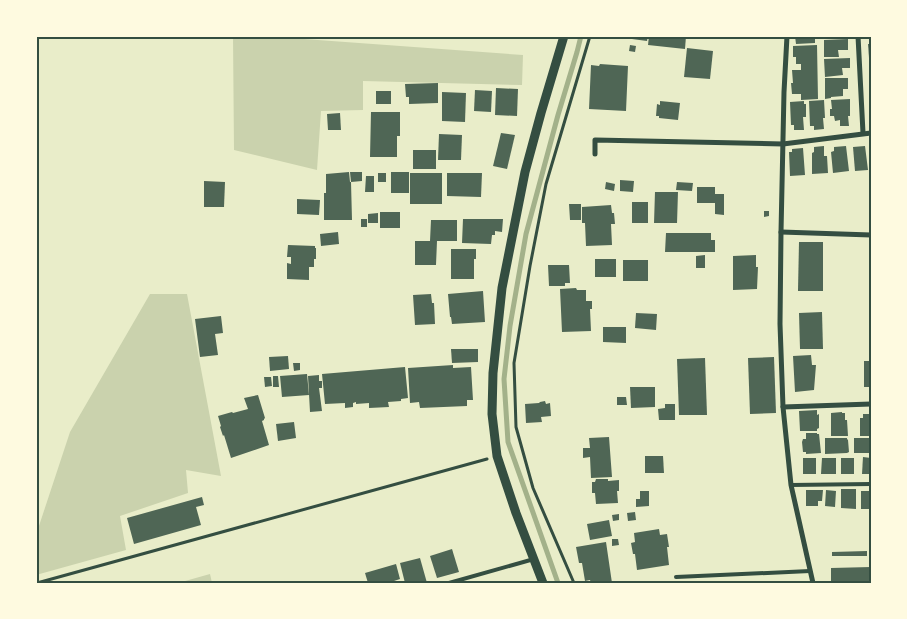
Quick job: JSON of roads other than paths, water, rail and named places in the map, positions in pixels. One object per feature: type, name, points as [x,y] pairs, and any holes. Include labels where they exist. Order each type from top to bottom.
[{"type":"street","points":[[543,583],[516,513],[497,456],[492,414],[492,381],[502,288],[525,172],[564,36]]},
{"type":"street","points":[[787,36],[784,92],[780,324],[783,407],[792,485],[813,583]]},
{"type":"street","points":[[858,36],[863,133]]},
{"type":"street","points":[[595,154],[595,140],[783,144],[871,132]]},
{"type":"street","points":[[781,232],[871,235]]},
{"type":"street","points":[[783,407],[871,404]]},
{"type":"lane","points":[[792,485],[871,484]]},
{"type":"lane","points":[[449,583],[534,560]]},
{"type":"lane","points":[[676,577],[810,572]]},
{"type":"waterway","points":[[558,583],[508,442],[504,379],[510,326],[526,234],[581,36]]}]
